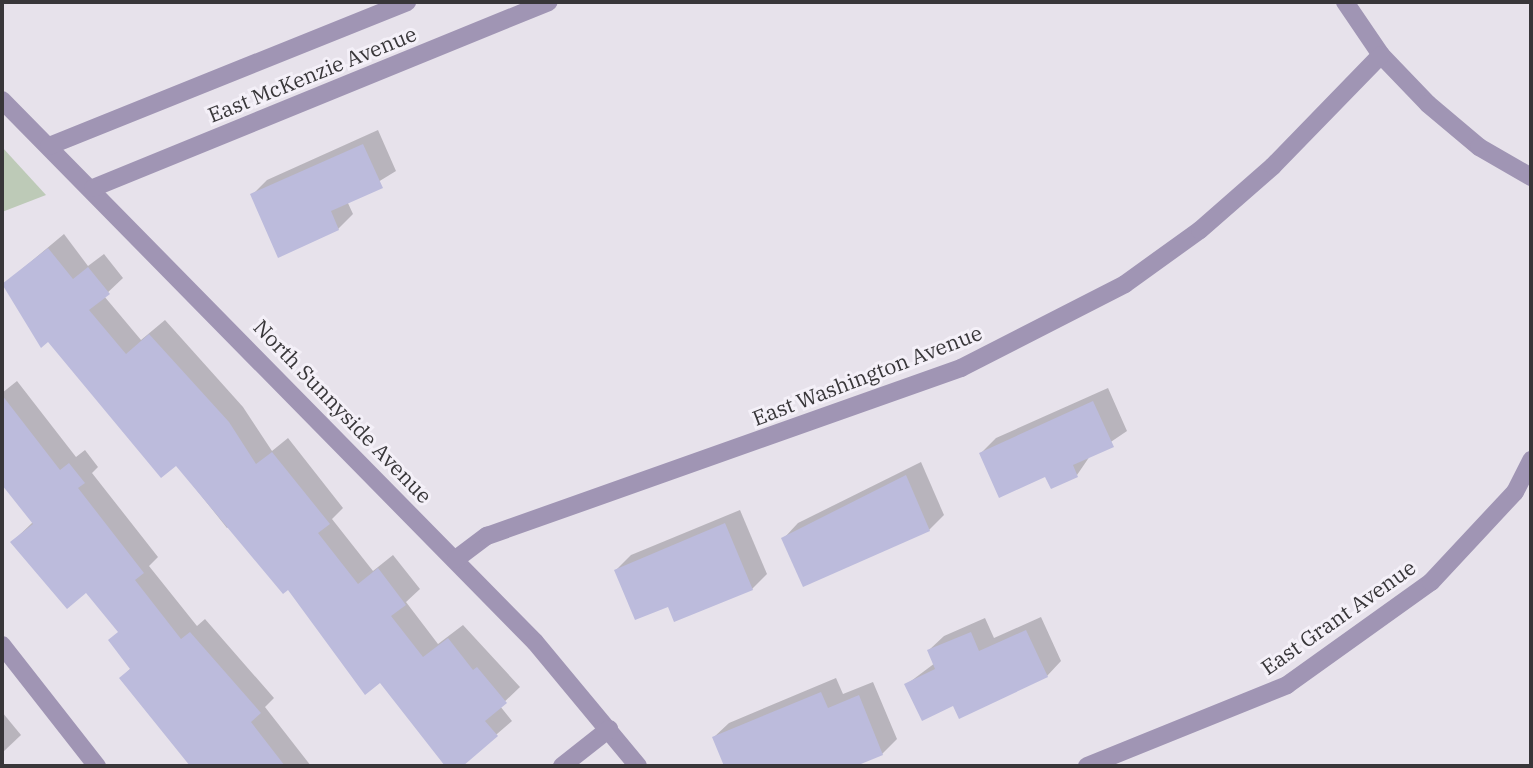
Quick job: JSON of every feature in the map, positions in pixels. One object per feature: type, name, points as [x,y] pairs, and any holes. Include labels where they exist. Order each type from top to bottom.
[{"type":"street","name":"East McKenzie Avenue","points":[[49,146],[407,2]]},
{"type":"street","name":"East McKenzie Avenue","points":[[93,188],[548,2]]},
{"type":"street","points":[[1345,2],[1381,55],[1479,147],[1531,177]]},
{"type":"street","name":"East Washington Avenue","points":[[456,559],[487,536],[961,368],[1114,290],[1200,230],[1381,55]]},
{"type":"street","name":"North Sunnyside Avenue","points":[[2,100],[93,188],[456,559],[609,729],[638,766]]},
{"type":"street","name":"East Grant Avenue","points":[[1087,766],[1287,685],[1431,582],[1515,492],[1531,460]]},
{"type":"street","points":[[2,645],[97,766]]},
{"type":"street","points":[[562,766],[609,729]]},
{"type":"green space","points":[[2,147],[46,195],[2,212]]},
{"type":"building","points":[[363,144],[383,188],[331,211],[339,230],[278,258],[250,194]]},
{"type":"building","points":[[48,248],[73,279],[88,267],[110,294],[89,310],[126,354],[149,334],[229,422],[256,464],[272,452],[330,524],[318,533],[358,584],[378,568],[406,605],[391,616],[423,657],[448,638],[473,670],[477,667],[507,703],[485,721],[498,736],[463,766],[445,766],[380,683],[365,695],[288,590],[283,594],[176,466],[161,478],[48,342],[41,348],[2,284]]},
{"type":"building","points":[[2,395],[60,470],[69,463],[85,483],[78,488],[144,573],[135,580],[181,639],[190,632],[261,713],[251,722],[285,766],[190,766],[119,678],[130,669],[108,640],[118,632],[86,593],[67,609],[10,542],[33,524],[2,485]]},
{"type":"building","points":[[1093,401],[1114,447],[1073,465],[1078,477],[1051,489],[1045,477],[999,498],[979,453]]},
{"type":"building","points":[[906,475],[930,531],[803,587],[781,538]]},
{"type":"building","points":[[725,523],[753,590],[674,622],[668,607],[635,620],[614,570]]},
{"type":"building","points":[[1026,630],[1048,677],[959,719],[953,706],[922,721],[904,684],[935,669],[927,650],[971,632],[979,651]]},
{"type":"building","points":[[821,692],[828,708],[859,695],[883,755],[856,766],[724,766],[712,737]]}]
